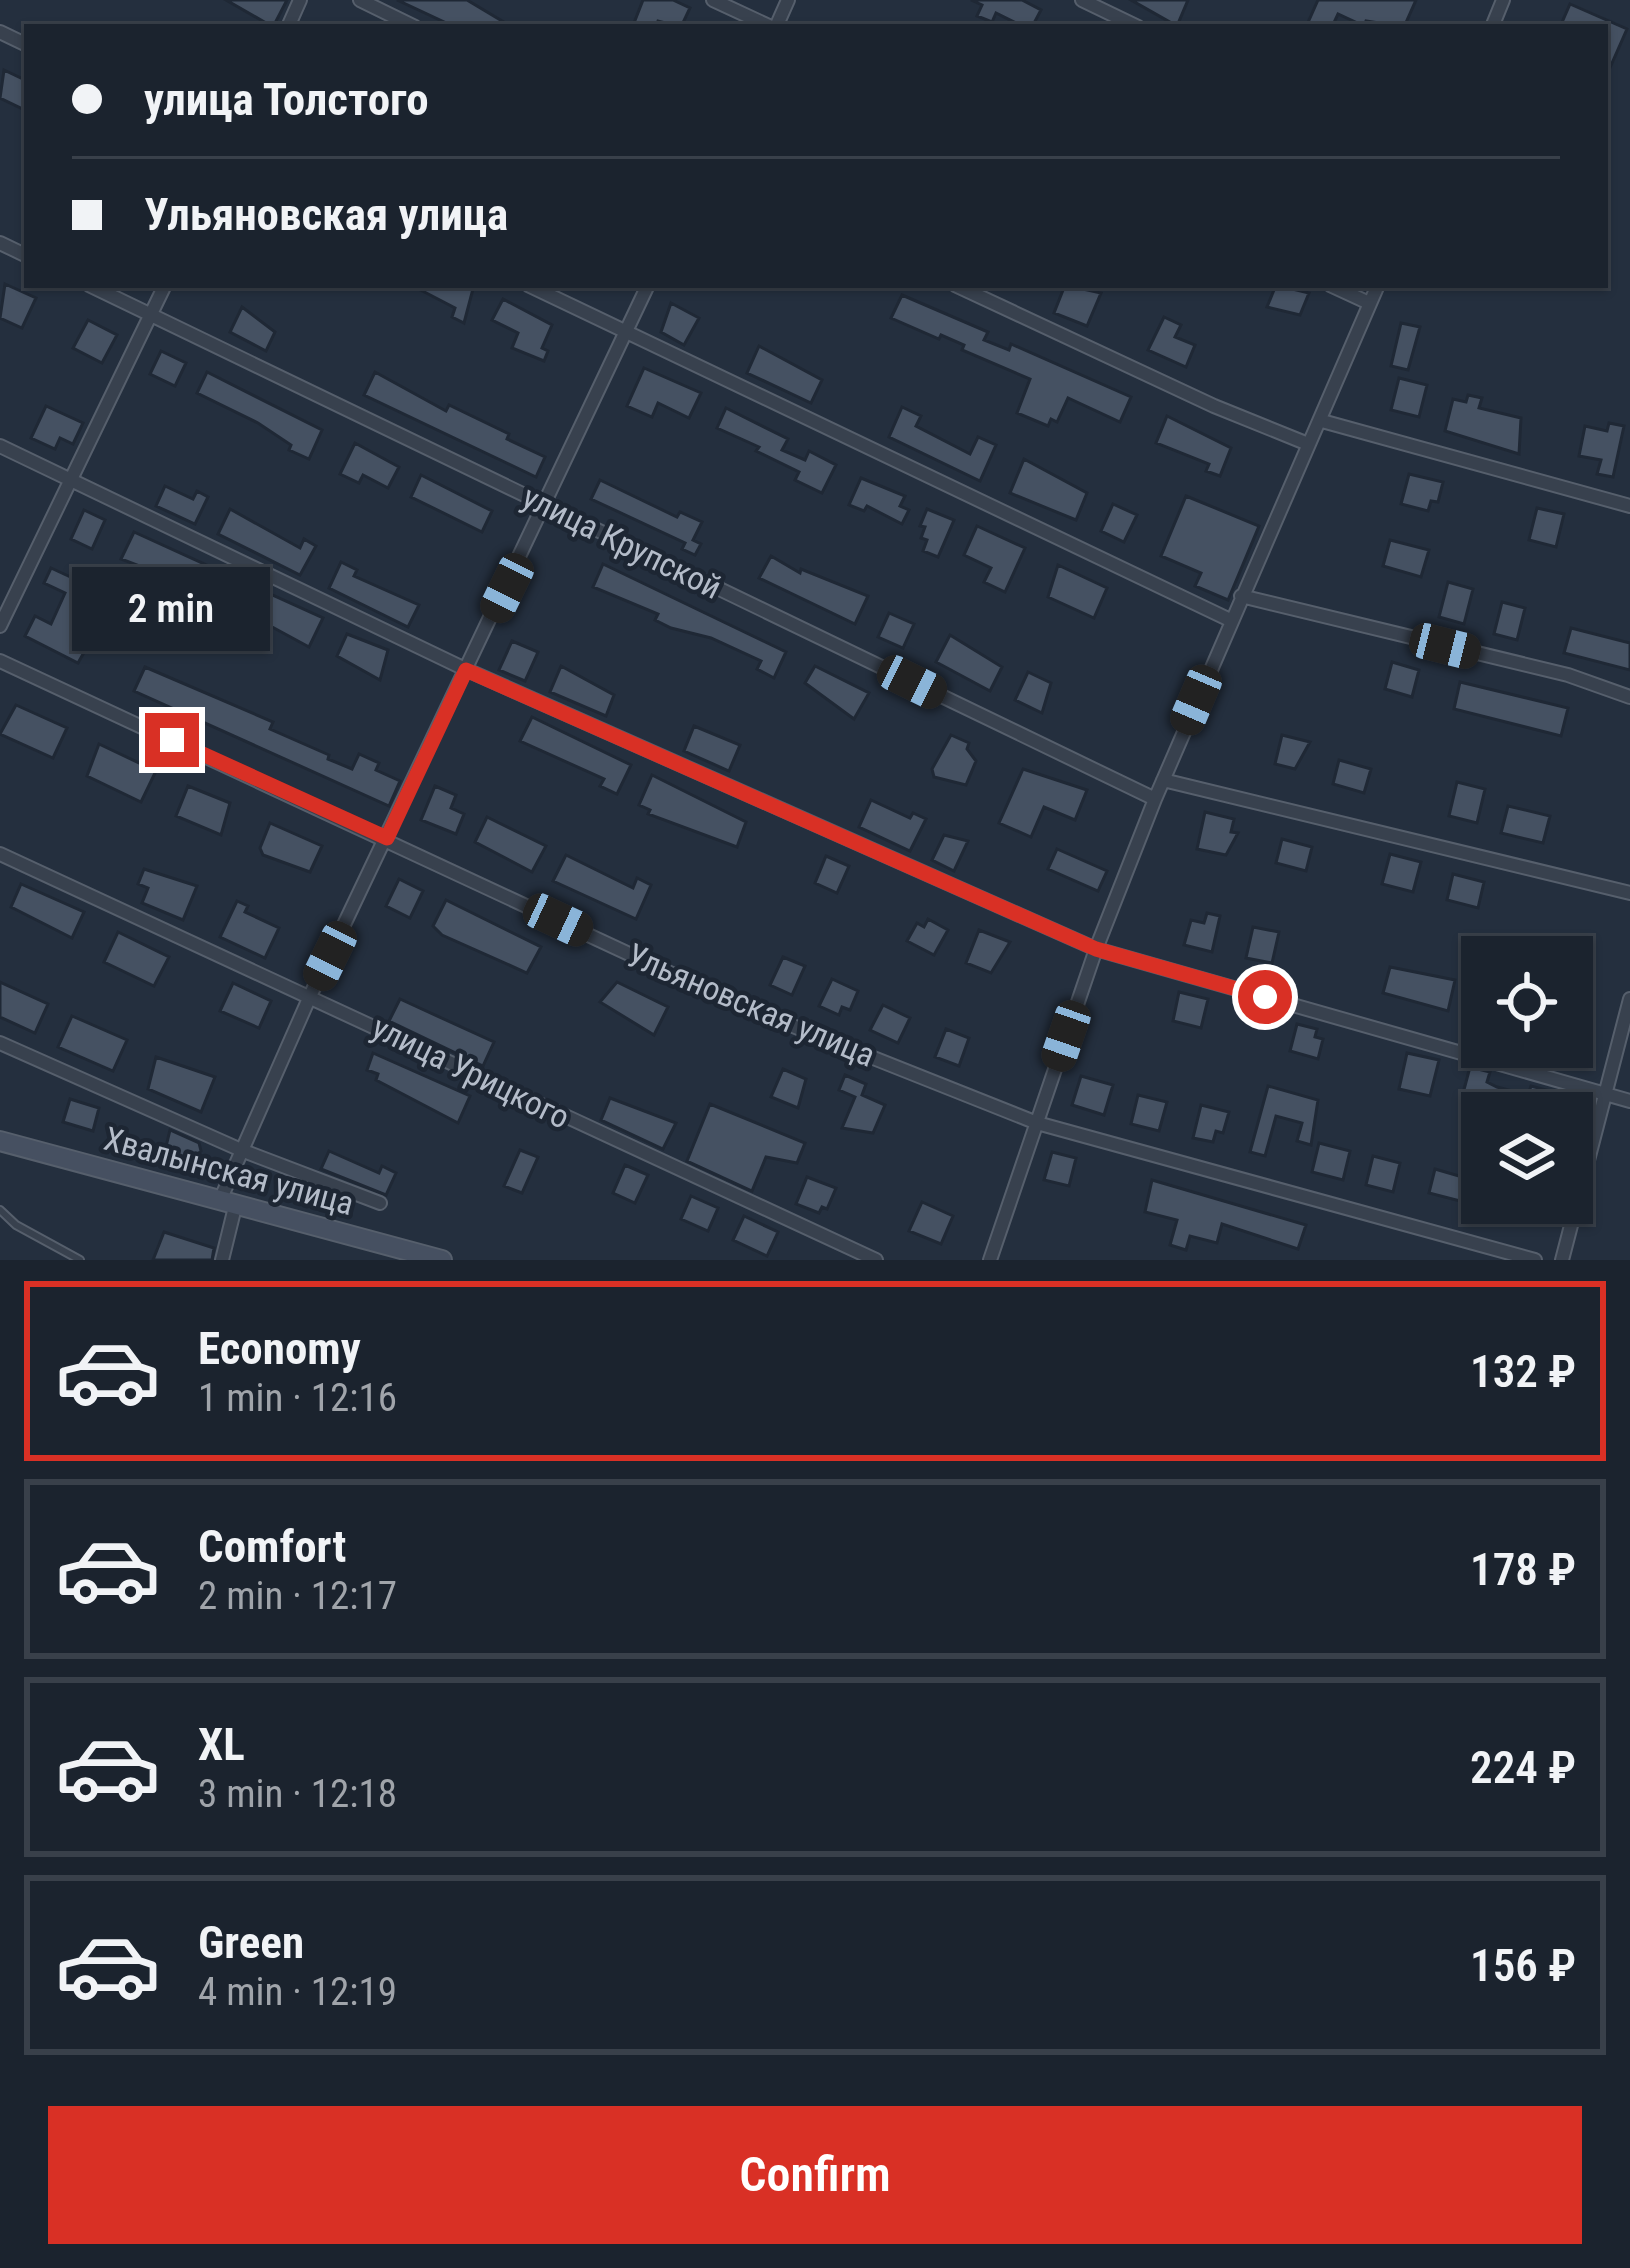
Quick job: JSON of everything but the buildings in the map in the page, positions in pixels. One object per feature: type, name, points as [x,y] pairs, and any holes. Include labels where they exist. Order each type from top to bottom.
[{"type":"street","points":[[360,0],[409,24]]},
{"type":"street","points":[[712,0],[766,24]]},
{"type":"street","points":[[1082,0],[1132,24]]},
{"type":"street","points":[[1484,0],[1502,4]]},
{"type":"street","name":"улица Крупской","points":[[94,288],[1154,799]]},
{"type":"street","points":[[0,626],[163,288]]},
{"type":"street","points":[[534,288],[1230,620]]},
{"type":"street","points":[[222,1260],[228,1201],[242,1150],[311,994],[548,506],[647,288]]},
{"type":"street","points":[[962,288],[1214,406],[1308,444]]},
{"type":"street","points":[[1337,288],[1370,303]]},
{"type":"street","points":[[990,1260],[1096,949],[1154,799],[1377,288]]},
{"type":"street","points":[[1322,421],[1630,506]]},
{"type":"street","points":[[0,446],[466,670],[1096,949],[1630,1101]]},
{"type":"street","points":[[1241,596],[1568,675],[1630,698]]},
{"type":"street","name":"Ульяновская улица","points":[[0,661],[730,1000],[1037,1123],[1535,1260]]},
{"type":"street","points":[[1163,780],[1630,893]]},
{"type":"street","name":"улица Урицкого","points":[[0,854],[311,994],[876,1260]]},
{"type":"street","points":[[1562,1260],[1630,999]]},
{"type":"street","points":[[0,1043],[242,1150],[380,1203]]},
{"type":"street","name":"Хвалынская улица","points":[[0,1141],[442,1260]]},
{"type":"lane","points":[[0,1210],[16,1225],[80,1260]]},
{"type":"route","points":[[172,740],[387,838],[466,670],[1096,949],[1265,997]]}]
